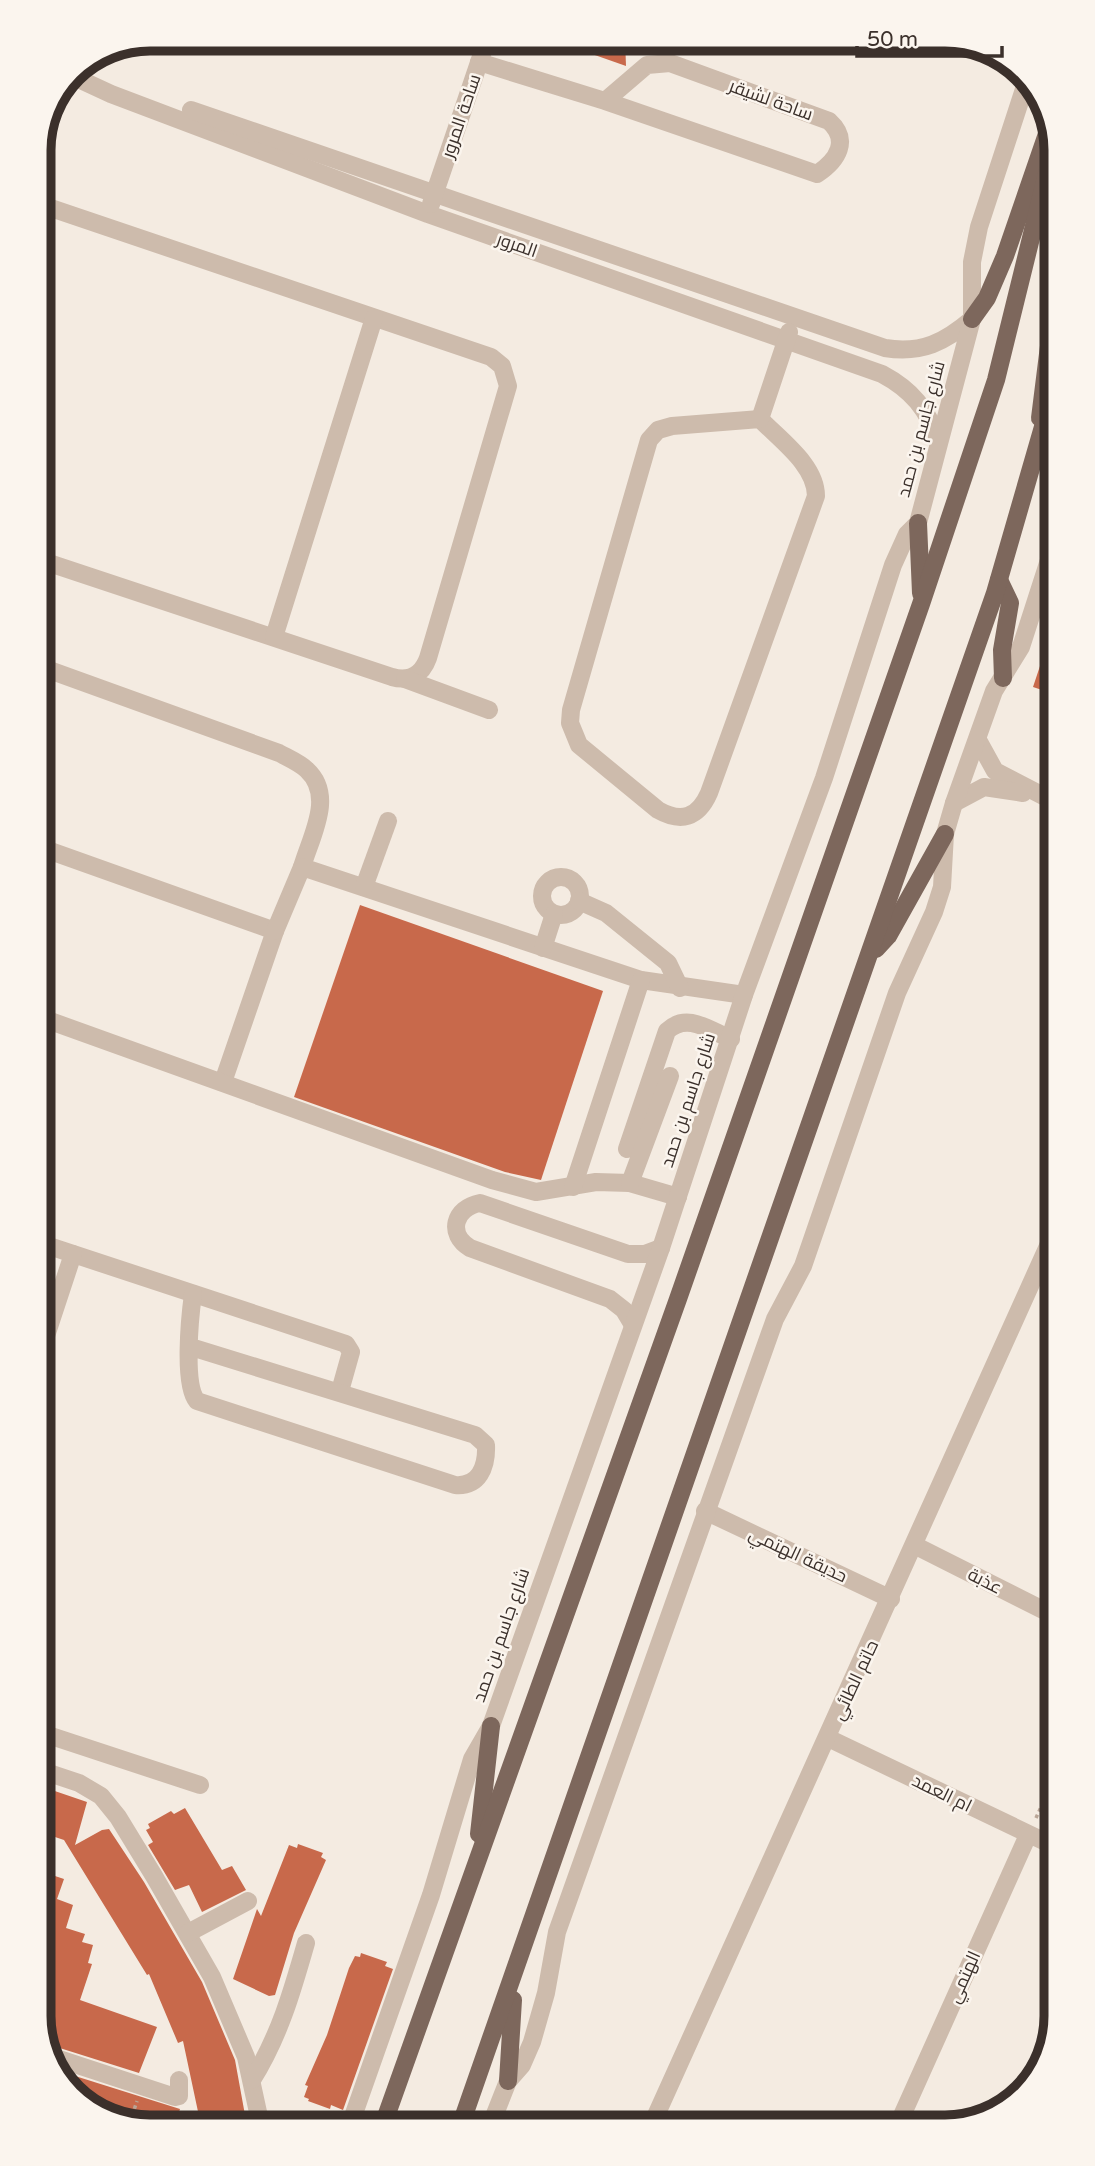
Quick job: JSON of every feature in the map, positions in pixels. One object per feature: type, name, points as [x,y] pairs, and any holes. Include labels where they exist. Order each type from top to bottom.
[{"type":"main road","points":[[972,319],[987,298],[1005,256],[1043,144]]},
{"type":"main road","points":[[387,2115],[678,1299],[921,604],[996,380],[1044,185]]},
{"type":"main road","points":[[1037,449],[1044,389]]},
{"type":"main road","points":[[464,2115],[999,580],[1044,424]]},
{"type":"main road","points":[[918,523],[921,604]]},
{"type":"main road","points":[[999,580],[1010,603],[1002,650],[1003,677]]},
{"type":"main road","points":[[870,953],[888,936],[945,834]]},
{"type":"main road","points":[[469,1886],[484,1804],[491,1726]]},
{"type":"main road","points":[[508,2081],[514,1978]]},
{"type":"street","name":"ساحة المرور","points":[[428,214],[483,51]]},
{"type":"street","name":"ساحة لشيقر","points":[[479,62],[605,100],[817,174],[834,160],[841,140],[838,129],[829,121],[670,63],[647,65],[605,100]]},
{"type":"street","name":"المرور","points":[[83,77],[124,87],[885,348],[925,348],[943,342],[972,319]]},
{"type":"street","name":"المرور","points":[[81,79],[111,94],[428,214],[869,368],[900,384],[926,412],[939,441]]},
{"type":"street","name":"شارع جاسم بن حمد","points":[[354,2115],[431,1895],[472,1759],[491,1726],[661,1248],[744,995],[824,778],[893,565],[906,534],[918,523],[972,319],[972,262],[979,227],[1024,90]]},
{"type":"street","points":[[51,208],[491,357],[502,366],[508,380],[507,393],[428,658],[422,670],[405,679]]},
{"type":"street","points":[[588,270],[595,249]]},
{"type":"street","points":[[274,638],[374,318]]},
{"type":"street","points":[[760,419],[794,319]]},
{"type":"street","points":[[760,419],[809,471],[816,482],[816,496],[709,793],[702,808],[688,817],[672,818],[657,810],[579,745],[570,723],[571,710],[649,439],[658,430],[672,426],[760,419]]},
{"type":"street","points":[[51,564],[391,677],[405,679],[489,710]]},
{"type":"street","points":[[495,2115],[508,2081],[522,2065],[531,2042],[547,1993],[557,1932],[775,1319],[803,1266],[897,993],[934,912],[945,871],[945,834],[954,803],[994,691],[1021,647],[1044,576]]},
{"type":"street","points":[[51,671],[279,753],[305,767],[319,784],[322,802],[302,867],[275,931],[223,1082]]},
{"type":"street","points":[[978,740],[995,771],[1044,797]]},
{"type":"street","points":[[954,803],[984,787],[1031,792]]},
{"type":"street","points":[[364,887],[388,821]]},
{"type":"street","points":[[51,851],[275,931]]},
{"type":"street","points":[[302,867],[641,980],[680,988],[744,995]]},
{"type":"street","points":[[553,879],[571,881],[578,889],[579,901],[572,912],[554,914],[542,899],[545,887],[553,879]]},
{"type":"street","points":[[579,901],[606,913],[668,963],[680,988]]},
{"type":"street","points":[[543,948],[554,914]]},
{"type":"street","points":[[573,1187],[641,980]]},
{"type":"street","points":[[51,1021],[492,1180],[536,1192],[596,1182],[630,1183],[678,1197]]},
{"type":"street","points":[[626,1149],[667,1031],[674,1024],[686,1021],[731,1039]]},
{"type":"street","points":[[630,1183],[670,1076]]},
{"type":"street","points":[[633,1325],[624,1310],[610,1299],[470,1248],[459,1241],[455,1229],[458,1215],[466,1206],[480,1203],[628,1254],[645,1254],[661,1248]]},
{"type":"street","points":[[51,1247],[346,1344],[351,1352],[340,1391]]},
{"type":"street","points":[[51,1321],[73,1254]]},
{"type":"street","name":"حاتم الطائي","points":[[656,2115],[916,1546],[1044,1256]]},
{"type":"street","points":[[191,1348],[340,1391],[475,1435],[486,1445],[486,1454],[477,1480],[472,1485],[455,1485],[201,1403],[192,1393],[189,1325],[193,1294]]},
{"type":"street","name":"حديقة الهتمي","points":[[705,1511],[891,1599]]},
{"type":"street","name":"عذبة","points":[[916,1546],[1044,1610]]},
{"type":"street","points":[[51,1736],[200,1785]]},
{"type":"street","name":"ام العمد","points":[[828,1738],[1044,1842]]},
{"type":"street","points":[[51,1774],[79,1783],[101,1796],[118,1817],[212,1977],[246,2057],[259,2115]]},
{"type":"street","name":"الهتمي","points":[[902,2115],[1028,1835]]},
{"type":"street","points":[[188,1933],[248,1901]]},
{"type":"street","points":[[252,2080],[273,2046],[285,2017],[306,1943]]},
{"type":"street","points":[[61,2060],[175,2097],[179,2096],[179,2080]]},
{"type":"path","points":[[1028,1835],[1044,1800]]},
{"type":"building","points":[[583,51],[625,51],[626,66]]},
{"type":"building","points":[[1044,654],[1044,691],[1033,687]]},
{"type":"building","points":[[360,905],[603,991],[541,1180],[505,1172],[294,1097]]},
{"type":"building","points":[[51,1790],[87,1802],[75,1845],[109,1829],[144,1882],[202,1982],[235,2060],[245,2115],[199,2115],[183,2041],[178,2043],[149,1974],[147,1975],[64,1840],[51,1836]]},
{"type":"building","points":[[185,1808],[222,1870],[232,1866],[246,1890],[202,1912],[189,1885],[175,1890],[148,1845],[153,1842],[146,1830],[150,1828],[148,1824],[171,1811],[174,1814]]},
{"type":"building","points":[[298,1844],[323,1853],[321,1857],[326,1860],[294,1933],[275,1995],[269,1996],[233,1979],[257,1909],[261,1916],[289,1845],[297,1848]]},
{"type":"building","points":[[51,1875],[64,1879],[57,1899],[73,1905],[66,1928],[85,1934],[82,1942],[93,1945],[88,1963],[92,1964],[80,2000],[157,2027],[139,2073],[56,2047],[51,2016]]},
{"type":"building","points":[[361,1953],[387,1962],[385,1966],[393,1969],[343,2110],[331,2105],[330,2109],[308,2101],[309,2099],[304,2097],[308,2086],[305,2085],[327,2035],[349,1968],[355,1956],[360,1957]]},
{"type":"building","points":[[70,2074],[180,2109],[178,2115],[124,2112],[100,2102]]}]
